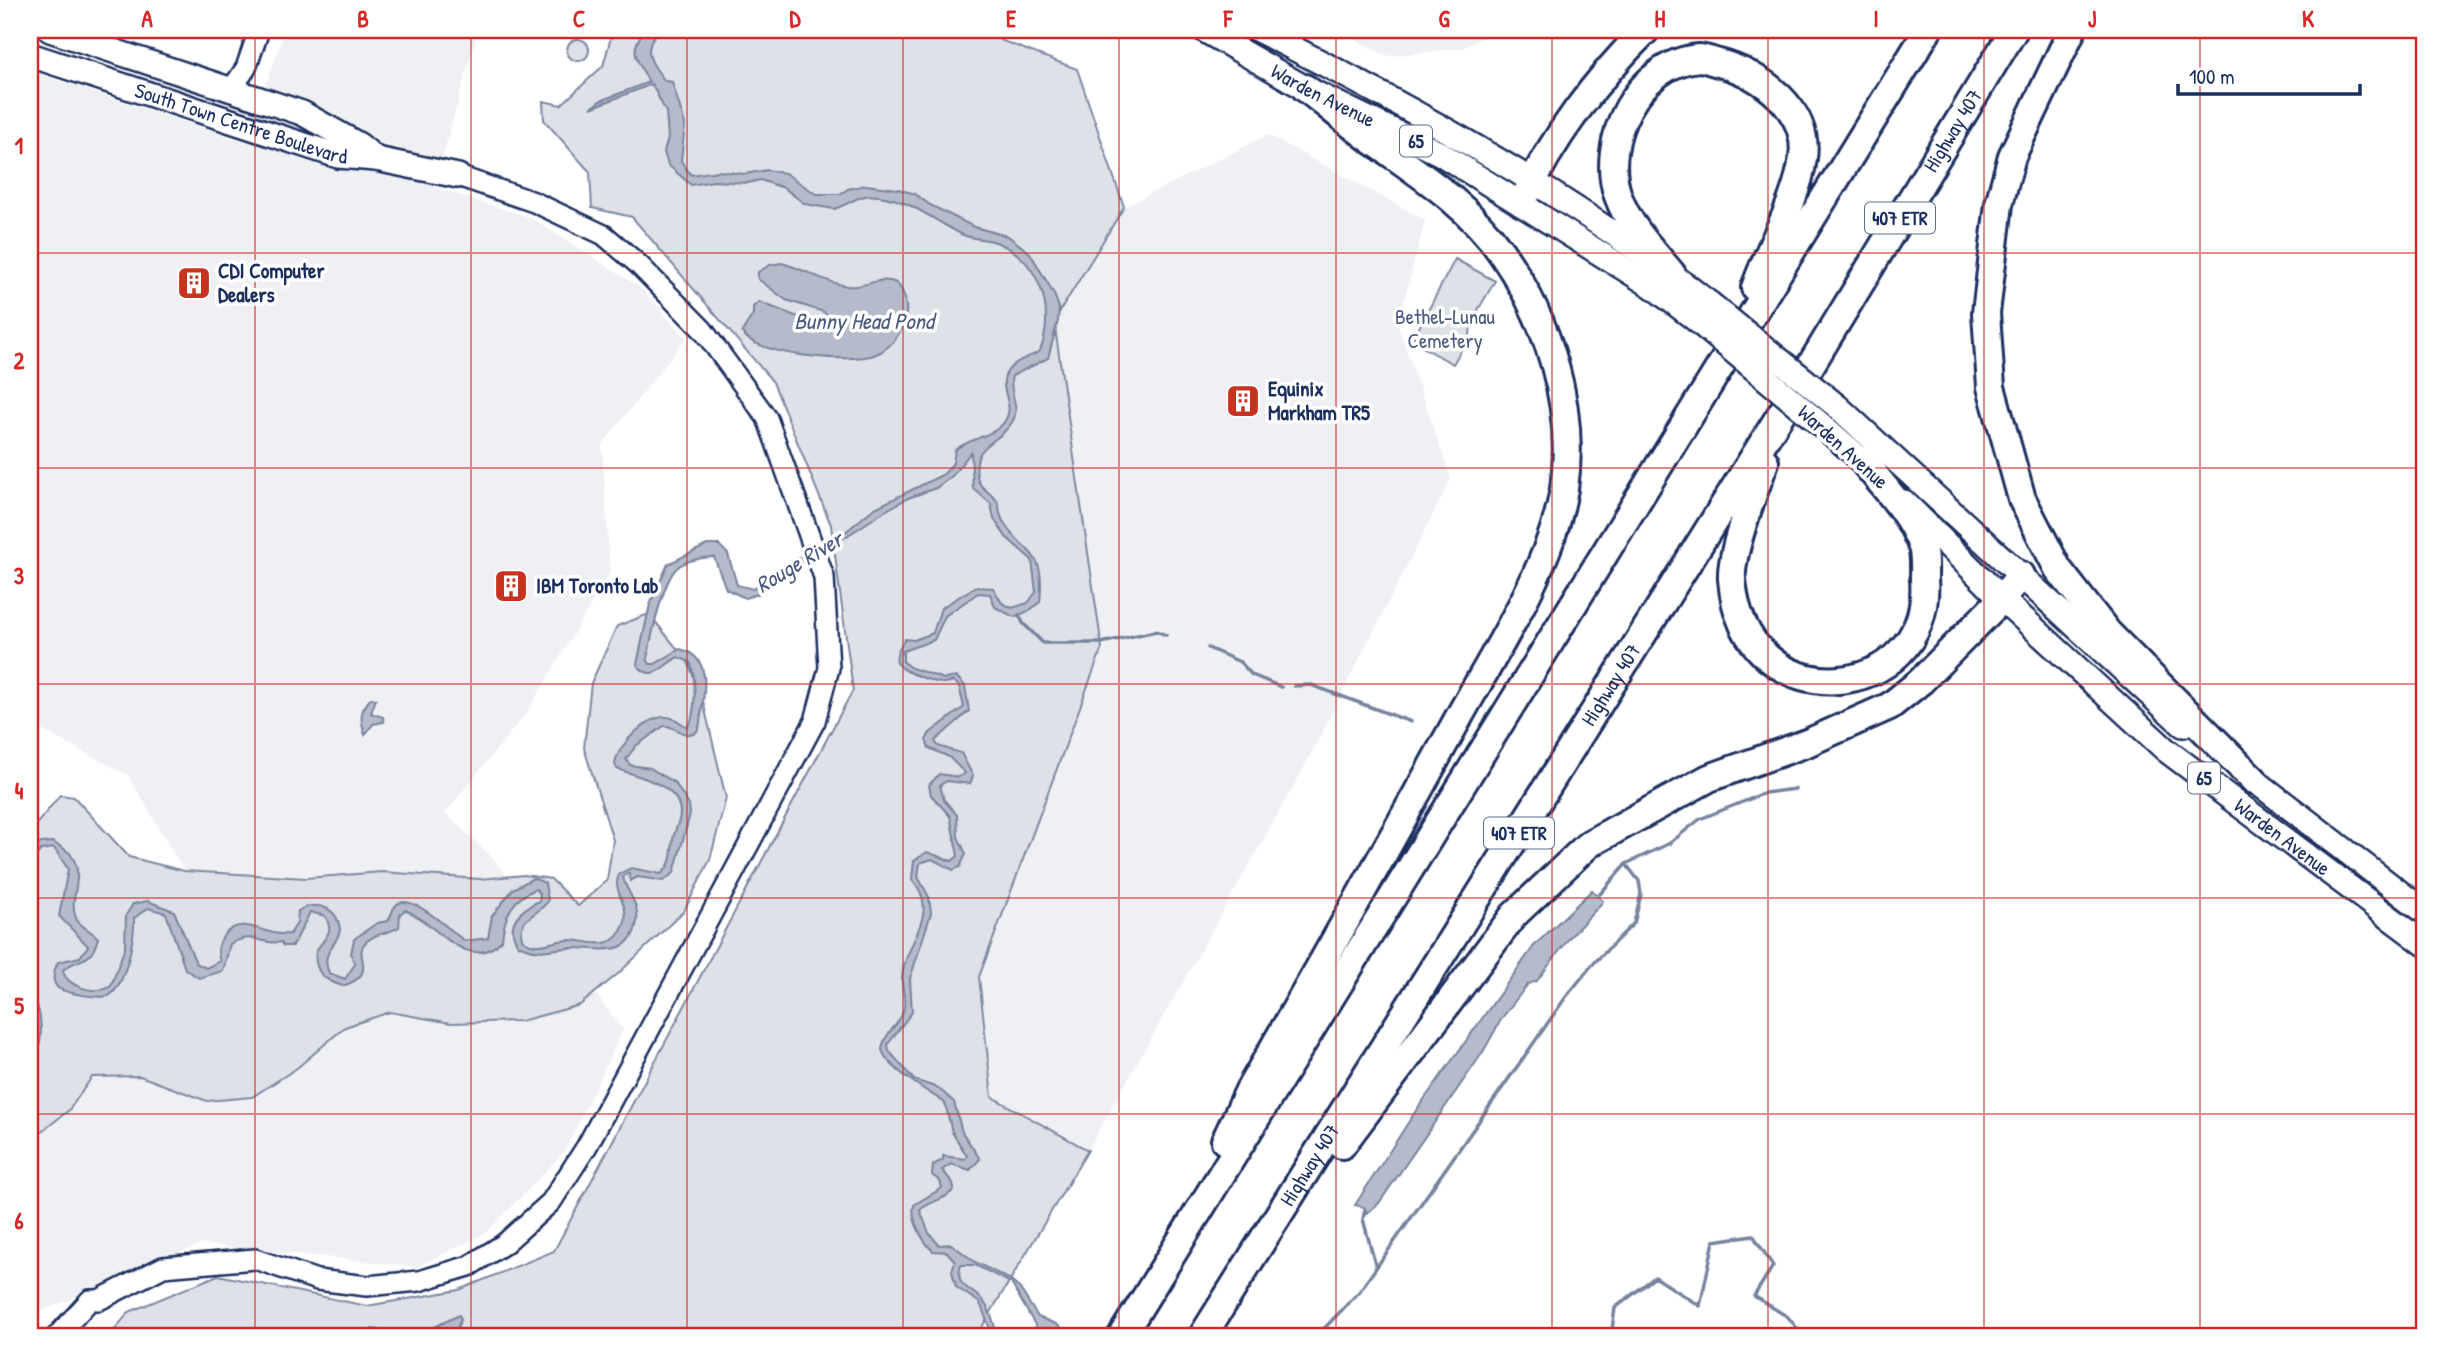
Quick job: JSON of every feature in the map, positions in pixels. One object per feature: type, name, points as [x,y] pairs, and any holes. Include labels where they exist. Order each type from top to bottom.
[{"type":"highway","points":[[1527,192],[1603,75],[1646,30]]},
{"type":"highway","points":[[1121,1337],[1928,30]]},
{"type":"highway","name":"Highway 407","points":[[1202,1337],[1786,406],[2014,30]]},
{"type":"highway","points":[[2072,30],[2011,156],[1999,204],[1986,313],[1991,387],[2022,499],[2058,569],[2108,633],[2254,780]]},
{"type":"highway","points":[[1672,274],[1629,223],[1620,202],[1613,178],[1616,140],[1632,99],[1662,71],[1699,58],[1740,68],[1778,92],[1801,130],[1803,158],[1738,339]]},
{"type":"highway","points":[[1163,1269],[1250,1090],[1500,642],[1552,540],[1564,487],[1565,427],[1554,359],[1532,304],[1500,251],[1441,188],[1373,141],[1305,88]]},
{"type":"highway","points":[[1786,406],[1745,514],[1731,577],[1740,622],[1755,642],[1771,662],[1814,681],[1841,682],[1874,671],[1896,656],[1917,623],[1926,595],[1923,548],[1901,508],[1862,460]]},
{"type":"highway","points":[[1252,1260],[1514,915],[1580,851],[1624,822],[1709,778],[1807,743],[1890,706],[1921,681],[2021,575]]},
{"type":"main road","name":"South Town Centre Boulevard","points":[[50,30],[207,79],[231,90],[289,108],[319,122],[376,159]]},
{"type":"main road","name":"Warden Avenue","points":[[1204,30],[1305,88],[1527,192],[1672,274],[1702,311],[1862,460],[2001,598],[2166,750],[2423,942]]},
{"type":"main road","name":"Warden Avenue","points":[[1258,30],[1364,84],[1527,192],[1651,286],[1702,311],[1838,407],[2186,727],[2425,912]]},
{"type":"main road","name":"South Town Centre Boulevard","points":[[30,55],[220,115],[338,156],[376,159],[458,176]]},
{"type":"main road","points":[[220,115],[231,90]]},
{"type":"main road","points":[[312,148],[318,136],[319,122]]},
{"type":"street","points":[[231,90],[233,65],[246,30]]},
{"type":"street","points":[[231,90],[246,68],[259,30]]},
{"type":"street","points":[[56,1337],[80,1314],[88,1314],[97,1306],[99,1300],[163,1266],[255,1259],[317,1280],[367,1286],[419,1281],[469,1266],[504,1244],[551,1202],[587,1146],[815,721],[829,668],[824,577],[767,418],[703,330],[604,235],[534,202],[458,176]]},
{"type":"shaded area","points":[[285,30],[478,30],[434,187],[531,218],[641,288],[686,338],[602,445],[610,572],[528,711],[445,813],[493,858],[623,1030],[565,1151],[486,1233],[417,1267],[201,1244],[40,1312],[30,1300],[30,1141],[69,1110],[92,1077],[140,1076],[207,1101],[184,871],[128,775],[30,724],[30,71],[246,142]]},
{"type":"shaded area","points":[[1335,30],[1499,30],[1462,48],[1388,56]]},
{"type":"shaded area","points":[[1268,135],[1425,220],[1398,325],[1451,479],[1305,766],[1088,1150],[992,1098],[979,977],[1102,648],[1054,321],[1124,207]]},
{"type":"green space","points":[[613,30],[994,30],[1000,40],[1077,69],[1124,207],[1054,321],[1102,648],[979,977],[992,1097],[1088,1150],[976,1337],[109,1337],[129,1312],[218,1275],[367,1306],[459,1290],[554,1251],[853,690],[831,525],[773,382],[632,217],[592,208],[590,172],[544,120],[543,101],[561,105],[603,66]]},
{"type":"green space","points":[[578,39],[586,42],[589,50],[586,58],[578,61],[570,58],[567,50],[570,42]]},
{"type":"green space","name":"Bethel-Lunau Cemetery","points":[[1455,259],[1495,281],[1471,322],[1470,335],[1453,364],[1412,341]]},
{"type":"green space","points":[[649,614],[688,662],[703,701],[726,798],[710,860],[684,911],[619,973],[580,1005],[521,1021],[451,1023],[390,1012],[345,1027],[297,1068],[252,1097],[207,1101],[140,1076],[92,1077],[69,1110],[30,1141],[30,832],[60,795],[74,797],[129,857],[184,871],[306,878],[382,872],[480,879],[524,875],[551,879],[578,906],[607,880],[613,840],[584,748],[591,683],[617,626]]},
{"type":"water","name":"Rouge River","points":[[645,30],[659,30],[650,44],[650,56],[665,81],[672,82],[685,124],[681,161],[691,175],[718,171],[745,174],[767,170],[785,173],[816,194],[840,194],[848,189],[866,185],[915,194],[930,205],[974,227],[1008,236],[1030,253],[1054,294],[1059,308],[1048,358],[1012,376],[1015,416],[1007,430],[982,450],[977,465],[980,484],[997,501],[1003,521],[1011,533],[1037,562],[1041,584],[1040,602],[1029,611],[1014,617],[995,607],[990,594],[978,593],[945,616],[934,640],[903,651],[903,661],[909,667],[944,679],[957,677],[965,686],[969,711],[935,741],[938,746],[961,753],[973,776],[970,784],[947,781],[940,785],[944,800],[957,815],[958,837],[966,854],[960,867],[953,870],[932,859],[920,863],[918,877],[929,897],[931,913],[910,979],[912,1012],[888,1044],[889,1051],[914,1080],[938,1088],[954,1102],[962,1132],[980,1159],[970,1170],[951,1164],[942,1170],[953,1183],[954,1189],[920,1210],[929,1233],[939,1245],[951,1244],[975,1262],[1009,1279],[1020,1289],[1038,1317],[1056,1324],[1074,1337],[1042,1337],[1011,1283],[975,1265],[961,1265],[961,1282],[982,1300],[990,1313],[997,1337],[993,1337],[980,1303],[956,1287],[952,1271],[955,1261],[947,1252],[933,1251],[925,1242],[918,1230],[913,1210],[914,1205],[942,1188],[940,1181],[932,1175],[933,1165],[943,1160],[943,1156],[965,1159],[967,1156],[952,1132],[945,1103],[899,1071],[882,1049],[885,1039],[903,1012],[904,966],[923,917],[921,892],[912,879],[914,861],[927,852],[952,861],[958,856],[950,816],[931,795],[929,785],[939,774],[959,777],[965,773],[949,757],[929,748],[926,740],[930,733],[964,707],[959,686],[953,681],[937,682],[907,671],[898,664],[897,654],[905,639],[914,640],[933,633],[941,608],[975,587],[993,588],[1002,603],[1012,608],[1028,603],[1036,592],[1032,560],[1006,537],[994,519],[991,504],[973,488],[971,452],[952,476],[936,488],[908,498],[885,511],[758,594],[745,598],[726,589],[714,557],[685,563],[672,574],[658,610],[647,659],[650,664],[655,664],[680,649],[692,654],[699,661],[705,682],[699,729],[694,734],[689,734],[664,726],[636,746],[626,759],[630,765],[650,768],[675,783],[689,805],[690,814],[674,873],[663,881],[638,877],[630,881],[629,873],[623,877],[634,903],[637,921],[628,942],[620,947],[539,951],[518,945],[513,924],[520,913],[539,901],[540,894],[536,889],[521,897],[511,908],[502,940],[489,950],[477,952],[464,949],[405,910],[400,914],[399,927],[364,944],[363,971],[354,981],[343,986],[326,978],[318,970],[316,951],[328,935],[329,927],[325,916],[310,912],[293,946],[251,938],[238,940],[230,944],[223,971],[199,978],[185,969],[166,913],[148,908],[134,918],[125,971],[110,995],[100,997],[75,993],[57,987],[54,981],[58,962],[80,957],[88,946],[59,916],[68,869],[54,848],[41,850],[34,858],[35,879],[30,885],[30,850],[41,843],[53,842],[70,853],[75,863],[77,879],[74,912],[77,920],[98,938],[88,957],[63,970],[70,981],[91,990],[111,986],[125,947],[126,915],[133,904],[148,901],[174,911],[196,963],[206,968],[220,961],[220,942],[233,928],[247,926],[278,934],[290,934],[297,923],[298,911],[319,906],[331,911],[340,930],[327,955],[329,973],[345,979],[355,964],[351,954],[354,939],[377,923],[388,921],[397,904],[406,902],[415,905],[465,941],[488,938],[492,916],[513,889],[533,878],[545,883],[548,901],[525,921],[521,932],[522,939],[533,945],[562,940],[606,943],[613,940],[624,925],[625,918],[617,887],[619,874],[631,868],[661,874],[670,863],[680,817],[678,803],[666,789],[617,769],[615,764],[621,749],[642,726],[667,717],[687,727],[693,715],[694,686],[690,662],[678,657],[652,673],[642,670],[637,664],[650,604],[668,564],[707,545],[719,545],[728,554],[737,585],[753,589],[782,567],[842,535],[873,509],[944,474],[953,463],[955,450],[996,430],[1006,419],[1006,374],[1017,362],[1040,351],[1045,336],[1045,304],[1041,288],[1025,261],[998,243],[966,236],[891,198],[865,196],[834,209],[805,204],[784,188],[760,180],[748,183],[713,181],[691,185],[668,165],[664,152],[668,138],[666,112],[652,84],[591,108],[600,101],[649,82],[635,50]]},
{"type":"water","name":"Bunny Head Pond","points":[[781,263],[847,286],[894,282],[901,289],[906,305],[905,320],[898,335],[881,352],[845,358],[804,356],[764,347],[750,340],[742,332],[753,314],[753,307],[759,302],[811,322],[829,319],[824,312],[786,300],[758,279],[758,272],[770,265]]},
{"type":"water","points":[[371,698],[376,699],[371,713],[383,717],[384,722],[373,724],[365,735],[362,715]]},
{"type":"water","points":[[1592,890],[1603,901],[1570,937],[1537,981],[1528,984],[1502,1018],[1483,1052],[1379,1203],[1367,1213],[1364,1207],[1355,1205],[1415,1112],[1534,946]]},
{"type":"water","points":[[30,991],[38,1008],[41,1028],[39,1048],[30,1064],[34,1043]]},
{"type":"water","points":[[459,1315],[461,1319],[453,1337],[421,1337],[422,1333]]},
{"type":"water","points":[[372,1329],[392,1332],[399,1337],[358,1337]]},
{"type":"waterway","points":[[1019,615],[1023,623],[1043,643],[1101,643],[1156,631],[1166,635]]},
{"type":"waterway","points":[[1208,648],[1240,662],[1252,675],[1281,687]]},
{"type":"waterway","points":[[1294,686],[1311,685],[1411,722]]},
{"type":"waterway","points":[[1600,894],[1626,864],[1670,843],[1700,819],[1765,793],[1795,789]]},
{"type":"waterway","points":[[1316,1337],[1359,1292],[1566,997],[1592,965],[1634,923],[1641,894],[1639,881],[1626,864]]},
{"type":"waterway","points":[[1365,1210],[1363,1219],[1376,1267]]},
{"type":"waterway","points":[[1611,1337],[1615,1308],[1655,1277],[1700,1306],[1714,1241],[1753,1235],[1773,1266],[1754,1296],[1788,1317],[1804,1337]]},
{"type":"waterway","points":[[1814,1337],[1844,1329],[1858,1337]]},
{"type":"place","name":"CDI Computer Dealers","points":[[194,283]]},
{"type":"place","name":"Equinix Markham TR5","points":[[1243,401]]},
{"type":"place","name":"IBM Toronto Lab","points":[[511,586]]}]
